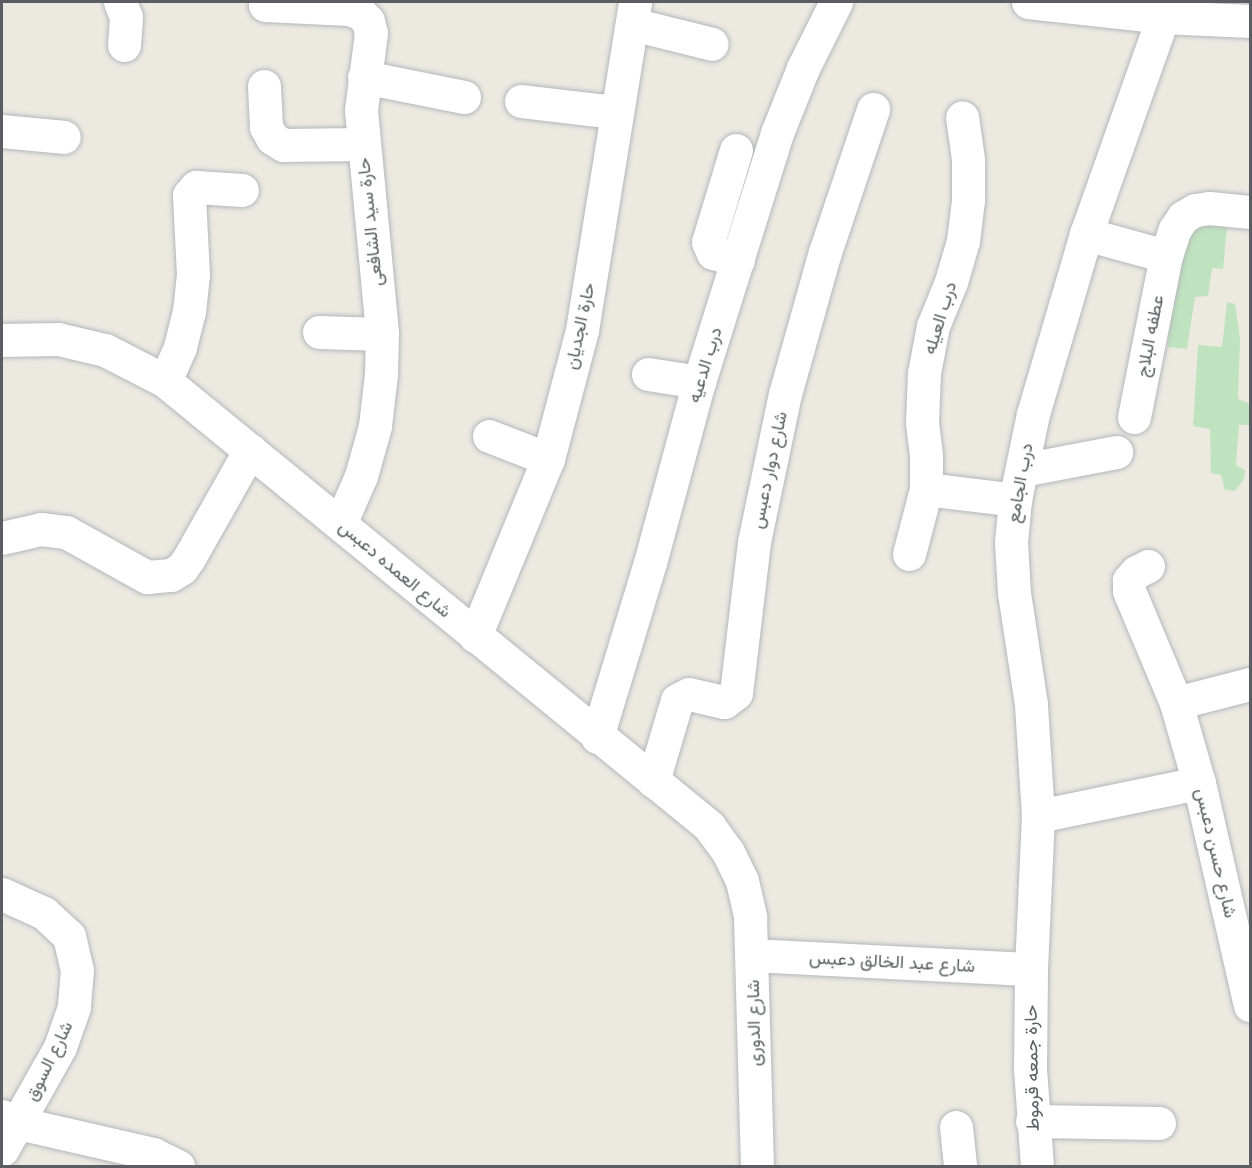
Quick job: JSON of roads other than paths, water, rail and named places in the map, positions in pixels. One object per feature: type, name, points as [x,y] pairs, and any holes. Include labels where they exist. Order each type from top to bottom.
[{"type":"street","points":[[120,2],[126,17],[124,45]]},
{"type":"street","name":"درب الدعيه","points":[[597,737],[650,563],[699,382],[777,132],[803,68],[837,2]]},
{"type":"street","points":[[1028,2],[1163,16],[1251,21]]},
{"type":"street","name":"حارة سيد الشافعى","points":[[264,5],[349,9],[360,13],[368,21],[371,33],[371,45],[364,77],[362,144],[382,334],[381,374],[375,426],[361,476],[340,524]]},
{"type":"street","points":[[633,13],[712,44]]},
{"type":"street","name":"حارة الجديان","points":[[475,636],[548,459],[582,330],[615,112],[633,13]]},
{"type":"street","name":"درب الجامع","points":[[1031,969],[1038,816],[1031,704],[1014,594],[1011,542],[1018,485],[1033,414],[1086,234],[1163,16]]},
{"type":"street","points":[[364,77],[464,97]]},
{"type":"street","points":[[264,86],[266,127],[272,138],[282,145],[362,144]]},
{"type":"street","points":[[521,101],[615,112]]},
{"type":"street","name":"شارع دوار دعبس","points":[[653,781],[677,700],[689,694],[724,702],[729,701],[736,693],[754,542],[785,394],[825,252],[873,109]]},
{"type":"street","name":"درب العيله","points":[[909,554],[920,522],[926,489],[922,422],[924,373],[933,326],[963,241],[968,200],[968,159],[962,117]]},
{"type":"street","points":[[2,131],[64,137]]},
{"type":"street","points":[[736,150],[708,242],[713,253],[738,260]]},
{"type":"street","points":[[165,381],[180,347],[189,312],[192,275],[189,195],[196,187],[242,190]]},
{"type":"street","name":"عطفه البلاج","points":[[1134,417],[1166,256],[1175,229],[1183,218],[1195,210],[1209,208],[1251,213]]},
{"type":"street","points":[[1086,234],[1166,256]]},
{"type":"street","points":[[319,332],[382,334]]},
{"type":"street","name":"شارع العمده دعبس","points":[[2,340],[58,339],[105,350],[165,381],[597,737],[709,826],[728,852],[742,881]]},
{"type":"street","points":[[648,374],[699,382]]},
{"type":"street","points":[[489,436],[548,459]]},
{"type":"street","points":[[2,538],[40,530],[66,532],[147,577],[171,574],[182,568],[189,558],[250,450]]},
{"type":"street","points":[[926,489],[1018,485],[1116,452]]},
{"type":"street","name":"شارع حسن دعبس","points":[[1148,566],[1136,572],[1130,580],[1129,591],[1176,703],[1199,783],[1251,1005]]},
{"type":"street","points":[[1176,703],[1250,685]]},
{"type":"street","points":[[1038,816],[1199,783]]},
{"type":"street","name":"شارع الدورى","points":[[742,881],[750,917],[753,955],[757,1167]]},
{"type":"street","name":"شارع السوق","points":[[2,894],[44,913],[69,936],[77,970],[74,1007],[60,1047],[7,1129]]},
{"type":"street","name":"شارع عبد الخالق دعبس","points":[[753,955],[1031,969]]},
{"type":"street","name":"حارة جمعه قرموط","points":[[1031,969],[1032,1120],[1036,1167]]},
{"type":"street","points":[[1032,1120],[1160,1123]]},
{"type":"street","points":[[956,1127],[960,1167]]},
{"type":"street","points":[[7,1129],[153,1154],[178,1167]]}]
